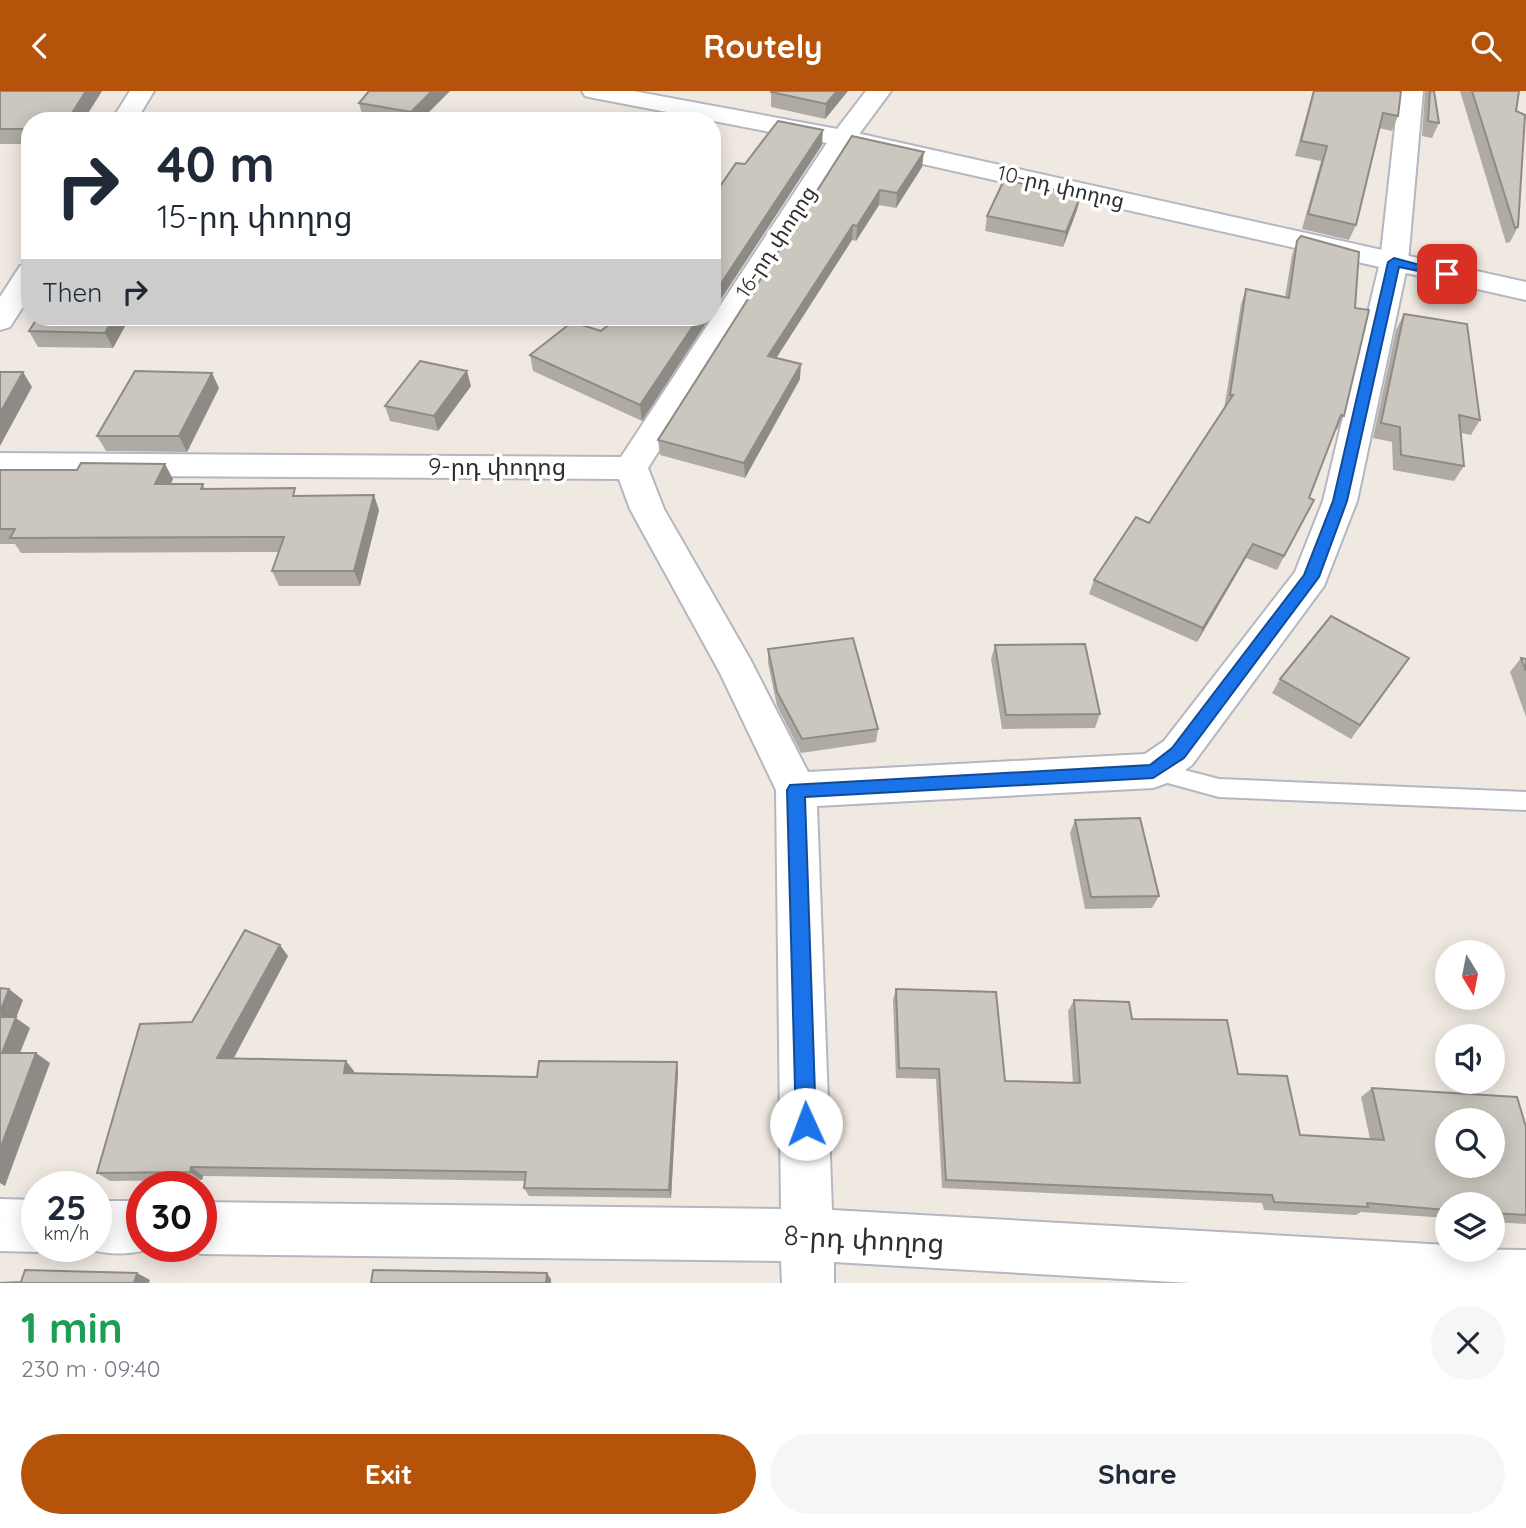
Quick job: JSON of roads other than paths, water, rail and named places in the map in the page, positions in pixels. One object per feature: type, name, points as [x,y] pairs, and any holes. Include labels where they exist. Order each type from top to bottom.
[{"type":"street","points":[[129,112],[142,91]]},
{"type":"street","name":"10-րդ փողոց","points":[[594,91],[705,112]]},
{"type":"street","name":"16-րդ փողոց","points":[[631,468],[843,138],[879,91]]},
{"type":"street","points":[[796,790],[1153,771],[1178,753],[1311,577],[1340,501],[1394,262],[1411,91]]},
{"type":"street","name":"10-րդ փողոց","points":[[721,115],[843,138],[1526,291]]},
{"type":"street","points":[[0,321],[21,287]]},
{"type":"street","name":"9-րդ փողոց","points":[[0,464],[631,468]]},
{"type":"street","points":[[631,468],[647,509],[737,670],[796,790],[808,1259]]},
{"type":"street","points":[[0,1225],[21,1226]]},
{"type":"street","name":"8-րդ փողոց","points":[[217,1229],[808,1259],[1526,1276]]},
{"type":"lane","points":[[1153,771],[1219,788],[1526,801]]}]
